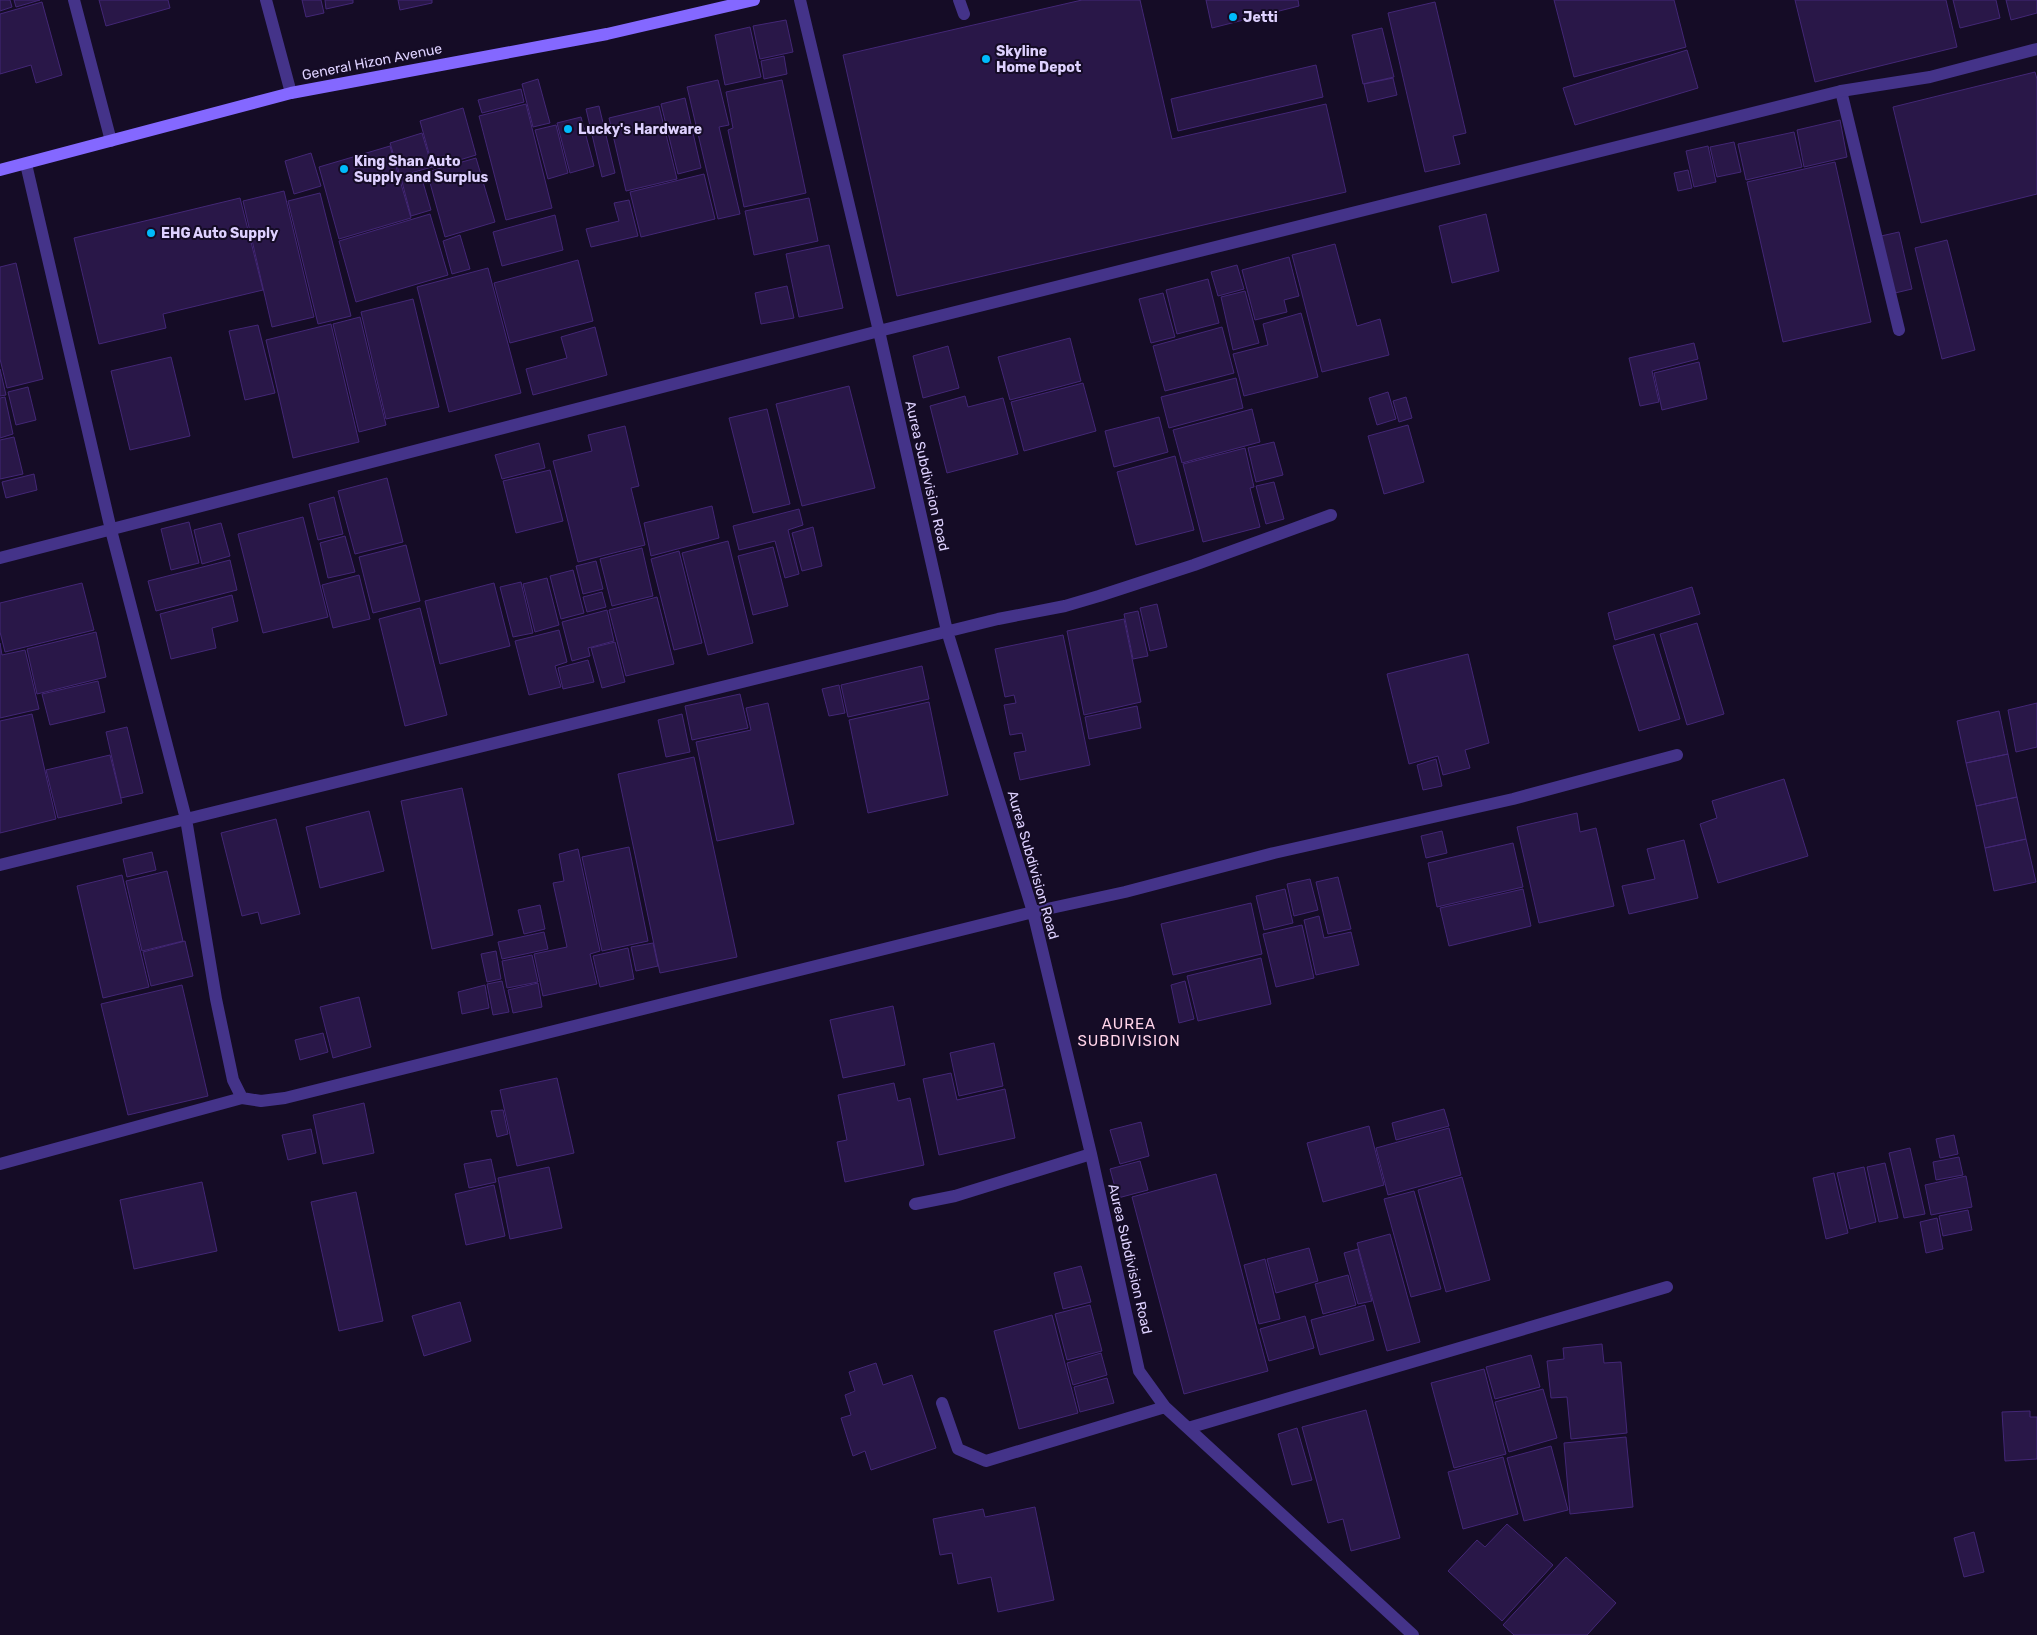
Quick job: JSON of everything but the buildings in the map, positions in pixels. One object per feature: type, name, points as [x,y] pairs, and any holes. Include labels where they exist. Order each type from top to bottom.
[{"type":"main road","name":"General Hizon Avenue","points":[[0,170],[291,93],[607,34],[754,0]]},
{"type":"street","points":[[74,0],[111,141]]},
{"type":"street","points":[[266,0],[291,93]]},
{"type":"street","name":"Aurea Subdivision Road","points":[[800,0],[879,331],[947,631],[1033,912],[1091,1154],[1139,1371],[1165,1407],[1413,1635]]},
{"type":"street","points":[[959,0],[964,14]]},
{"type":"street","points":[[0,558],[879,331],[1840,91],[1930,77],[2037,49]]},
{"type":"street","points":[[1840,91],[1899,330]]},
{"type":"street","points":[[26,164],[112,530],[186,819],[216,999],[232,1080],[242,1098]]},
{"type":"street","points":[[0,865],[947,631],[1065,606],[1194,565],[1331,515]]},
{"type":"street","points":[[0,1164],[242,1098],[261,1101],[285,1098],[1033,912],[1125,892],[1284,851],[1513,799],[1677,755]]},
{"type":"street","points":[[915,1204],[955,1196],[1091,1154]]},
{"type":"street","points":[[1188,1428],[1667,1287]]},
{"type":"street","points":[[942,1403],[958,1450],[986,1461],[1165,1407]]},
{"type":"place","name":"Jetti","points":[[1233,17]]},
{"type":"place","name":"Skyline Home Depot","points":[[986,59]]},
{"type":"place","name":"Lucky's Hardware","points":[[568,129]]},
{"type":"place","name":"King Shan Auto Supply and Surplus","points":[[344,169]]},
{"type":"place","name":"EHG Auto Supply","points":[[151,233]]},
{"type":"district","name":"AUREA SUBDIVISION","points":[[1129,1032]]}]
